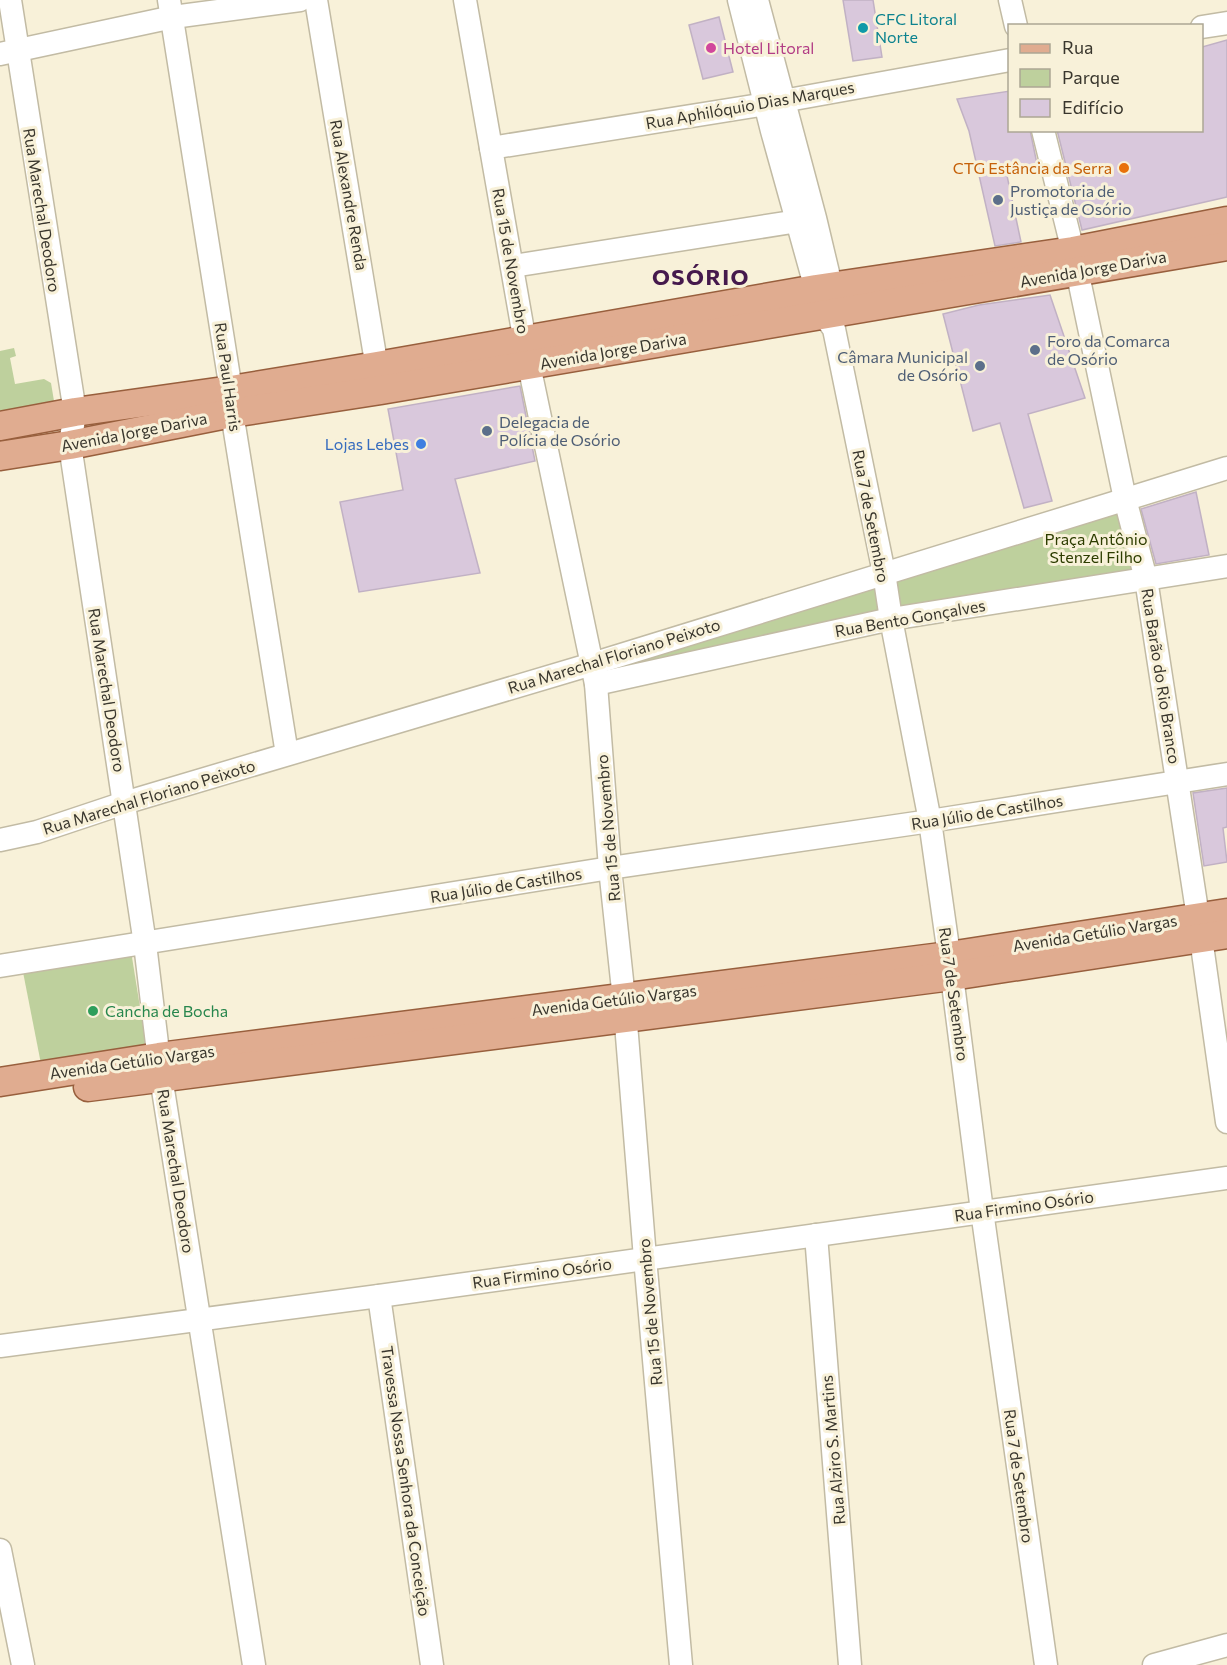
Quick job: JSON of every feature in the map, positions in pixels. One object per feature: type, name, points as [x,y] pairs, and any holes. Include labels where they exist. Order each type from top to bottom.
[{"type":"main road","name":"Avenida Jorge Dariva","points":[[0,426],[75,412],[231,401],[527,352],[829,306],[1192,240],[1227,221]]},
{"type":"main road","name":"Avenida Jorge Dariva","points":[[1192,240],[1227,246]]},
{"type":"main road","name":"Avenida Jorge Dariva","points":[[0,456],[70,445],[231,401]]},
{"type":"main road","name":"Avenida Getúlio Vargas","points":[[1,1090],[160,1067],[951,966],[1127,938],[1209,930],[1227,913]]},
{"type":"street","name":"Rua Marechal Deodoro","points":[[10,0],[8,53],[75,412],[70,445],[146,944],[160,1067],[254,1665]]},
{"type":"street","points":[[8,53],[171,9],[300,0]]},
{"type":"street","name":"Rua Alexandre Renda","points":[[316,0],[379,378]]},
{"type":"street","name":"Rua 15 de Novembro","points":[[465,0],[527,352],[594,674],[681,1665]]},
{"type":"street","name":"Rua 7 de Setembro","points":[[740,0],[774,102]]},
{"type":"street","name":"Rua 7 de Setembro","points":[[757,0],[774,102],[772,131],[806,220],[829,306],[884,573],[930,821],[1046,1665]]},
{"type":"street","points":[[1010,0],[1016,24]]},
{"type":"street","name":"Rua Paul Harris","points":[[171,9],[287,754]]},
{"type":"street","points":[[1203,27],[1227,23]]},
{"type":"street","name":"Rua Aphilóquio Dias Marques","points":[[491,148],[774,102],[1008,60]]},
{"type":"street","name":"Rua Barão do Rio Branco","points":[[1043,132],[1076,261],[1125,499],[1146,579],[1178,781],[1209,930],[1227,1122]]},
{"type":"street","points":[[513,267],[806,220]]},
{"type":"street","name":"Rua Marechal Floriano Peixoto","points":[[0,840],[37,832],[287,754],[594,674],[884,573],[1227,468]]},
{"type":"street","name":"Rua Bento Gonçalves","points":[[594,674],[891,619],[1227,566]]},
{"type":"street","name":"Rua Júlio de Castilhos","points":[[0,966],[610,868],[1227,774]]},
{"type":"street","name":"Rua Firmino Osório","points":[[0,1346],[380,1296],[1227,1178]]},
{"type":"street","name":"Rua Alziro S. Martins","points":[[816,1235],[850,1665]]},
{"type":"street","name":"Travessa Nossa Senhora da Conceição","points":[[380,1296],[432,1665]]},
{"type":"street","points":[[0,1550],[23,1665]]},
{"type":"street","points":[[1154,1665],[1227,1645]]},
{"type":"green space","points":[[14,348],[16,356],[10,358],[15,384],[44,379],[51,383],[54,401],[0,411],[0,351]]},
{"type":"green space","name":"Praça Antônio Stenzel Filho","points":[[1120,506],[1138,574],[899,612],[892,578]]},
{"type":"green space","points":[[879,578],[885,617],[602,677],[601,667]]},
{"type":"green space","points":[[131,951],[147,1051],[42,1069],[22,967]]},
{"type":"building","name":"CFC Litoral Norte","points":[[843,0],[873,0],[882,57],[853,61]]},
{"type":"building","name":"Hotel Litoral","points":[[719,17],[733,72],[703,79],[689,25]]},
{"type":"building","name":"CTG Estância da Serra","points":[[1227,40],[1227,197],[1082,230],[1058,132],[1203,132],[1203,47]]},
{"type":"building","name":"Promotoria de Justiça de Osório","points":[[1008,91],[1008,132],[1030,132],[1037,164],[1006,171],[1021,242],[995,246],[969,131],[957,99]]},
{"type":"building","points":[[1050,295],[1085,398],[1028,414],[1052,501],[1024,508],[1000,423],[973,431],[943,314],[979,305]]},
{"type":"building","points":[[520,386],[535,461],[455,479],[480,573],[359,592],[340,502],[403,490],[388,409]]},
{"type":"building","points":[[1196,492],[1209,555],[1156,564],[1141,509]]},
{"type":"building","points":[[1227,788],[1227,827],[1223,828],[1227,862],[1204,866],[1193,793]]},
{"type":"place","name":"CFC Litoral Norte","points":[[863,28]]},
{"type":"place","name":"Hotel Litoral","points":[[711,48]]},
{"type":"place","name":"CTG Estância da Serra","points":[[1124,168]]},
{"type":"place","name":"Promotoria de Justiça de Osório","points":[[998,200]]},
{"type":"place","name":"Foro da Comarca de Osório","points":[[1035,350]]},
{"type":"place","name":"Câmara Municipal de Osório","points":[[980,366]]},
{"type":"place","name":"Delegacia de Polícia de Osório","points":[[487,431]]},
{"type":"place","name":"Lojas Lebes","points":[[421,444]]},
{"type":"place","name":"Cancha de Bocha","points":[[93,1011]]},
{"type":"district","name":"OSÓRIO","points":[[701,277]]}]
